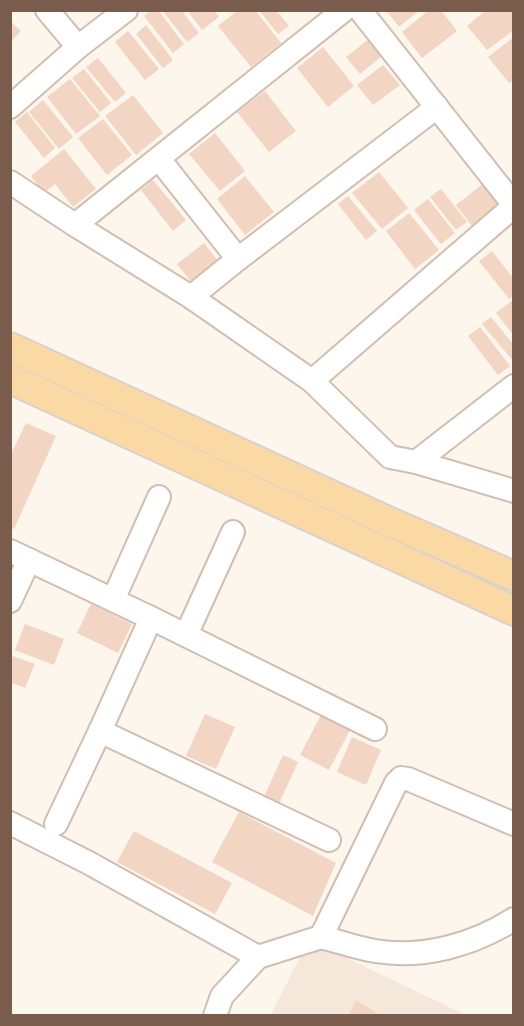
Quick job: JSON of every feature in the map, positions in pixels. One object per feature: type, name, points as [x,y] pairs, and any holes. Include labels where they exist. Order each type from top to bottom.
[{"type":"main road","points":[[10,347],[390,522],[513,576]]},
{"type":"main road","points":[[10,379],[513,611]]},
{"type":"street","points":[[47,10],[78,47]]},
{"type":"street","points":[[10,107],[78,47],[126,10]]},
{"type":"street","points":[[75,225],[344,10]]},
{"type":"street","points":[[312,381],[513,206],[360,10]]},
{"type":"street","points":[[191,297],[437,107]]},
{"type":"street","points":[[159,159],[238,259]]},
{"type":"street","points":[[10,182],[191,297],[312,381],[390,457],[416,462],[513,491]]},
{"type":"street","points":[[416,462],[513,386]]},
{"type":"street","points":[[113,600],[159,497]]},
{"type":"street","points":[[186,635],[233,532]]},
{"type":"street","points":[[10,601],[20,556],[375,729]]},
{"type":"street","points":[[56,824],[151,618]]},
{"type":"street","points":[[100,731],[329,840]]},
{"type":"street","points":[[321,937],[396,783],[401,778],[513,824]]},
{"type":"street","points":[[10,824],[89,863],[258,957]]},
{"type":"street","points":[[214,1016],[222,996],[258,957],[321,937],[375,952],[415,953],[442,950],[469,942],[513,919]]},
{"type":"shaded area","points":[[309,940],[466,1015],[270,1016]]},
{"type":"building","points":[[152,10],[158,10],[184,44],[173,53],[144,16]]},
{"type":"building","points":[[162,10],[181,10],[199,33],[187,42]]},
{"type":"building","points":[[187,10],[214,10],[219,17],[202,30]]},
{"type":"building","points":[[238,10],[255,10],[281,43],[251,67],[218,26]]},
{"type":"building","points":[[259,10],[276,10],[289,26],[278,34]]},
{"type":"building","points":[[386,10],[420,10],[399,27]]},
{"type":"building","points":[[429,10],[441,10],[457,31],[422,58],[402,32]]},
{"type":"building","points":[[486,10],[514,10],[514,30],[487,50],[467,26]]},
{"type":"building","points":[[10,21],[21,31],[10,43]]},
{"type":"building","points":[[146,25],[173,60],[163,68],[136,34]]},
{"type":"building","points":[[128,31],[159,69],[145,80],[115,42]]},
{"type":"building","points":[[514,37],[514,80],[509,83],[488,57]]},
{"type":"building","points":[[369,39],[382,56],[360,74],[346,57]]},
{"type":"building","points":[[323,47],[354,86],[328,107],[297,68]]},
{"type":"building","points":[[98,58],[126,93],[115,102],[86,67]]},
{"type":"building","points":[[383,65],[400,85],[373,105],[357,85]]},
{"type":"building","points":[[84,69],[111,103],[100,112],[72,78]]},
{"type":"building","points":[[70,79],[100,116],[76,134],[47,97]]},
{"type":"building","points":[[265,91],[296,131],[269,152],[237,112]]},
{"type":"building","points":[[133,95],[163,133],[136,155],[105,116]]},
{"type":"building","points":[[43,100],[73,137],[59,149],[29,112]]},
{"type":"building","points":[[27,112],[55,148],[44,158],[15,122]]},
{"type":"building","points":[[103,119],[132,155],[107,175],[78,138]]},
{"type":"building","points":[[215,133],[245,171],[220,191],[189,154]]},
{"type":"building","points":[[64,149],[96,189],[73,207],[55,184],[44,193],[31,176]]},
{"type":"building","points":[[379,172],[408,208],[382,229],[352,193]]},
{"type":"building","points":[[245,176],[274,212],[245,235],[217,199]]},
{"type":"building","points":[[153,180],[186,220],[173,231],[141,190]]},
{"type":"building","points":[[484,183],[500,204],[472,226],[456,205]]},
{"type":"building","points":[[441,189],[467,222],[456,230],[430,197]]},
{"type":"building","points":[[348,196],[377,231],[366,240],[338,204]]},
{"type":"building","points":[[428,199],[455,233],[441,244],[414,210]]},
{"type":"building","points":[[409,213],[439,250],[415,269],[386,231]]},
{"type":"building","points":[[204,243],[219,262],[192,283],[177,264]]},
{"type":"building","points":[[492,251],[514,279],[514,295],[509,299],[479,261]]},
{"type":"building","points":[[514,299],[514,336],[496,313]]},
{"type":"building","points":[[491,317],[514,345],[514,362],[482,324]]},
{"type":"building","points":[[480,327],[510,366],[498,375],[468,336]]},
{"type":"building","points":[[26,423],[56,436],[14,529],[10,528],[10,456]]},
{"type":"building","points":[[91,604],[132,624],[118,653],[77,633]]},
{"type":"building","points":[[25,624],[64,639],[54,665],[15,650]]},
{"type":"building","points":[[10,655],[35,664],[25,688],[10,682]]},
{"type":"building","points":[[205,714],[235,727],[216,769],[186,756]]},
{"type":"building","points":[[321,715],[350,730],[329,770],[300,755]]},
{"type":"building","points":[[352,737],[381,750],[366,785],[337,772]]},
{"type":"building","points":[[283,755],[298,762],[277,808],[262,801]]},
{"type":"building","points":[[239,812],[336,863],[313,916],[212,862]]},
{"type":"building","points":[[134,831],[232,883],[215,914],[117,862]]},
{"type":"building","points":[[356,1000],[382,1016],[348,1016]]}]
